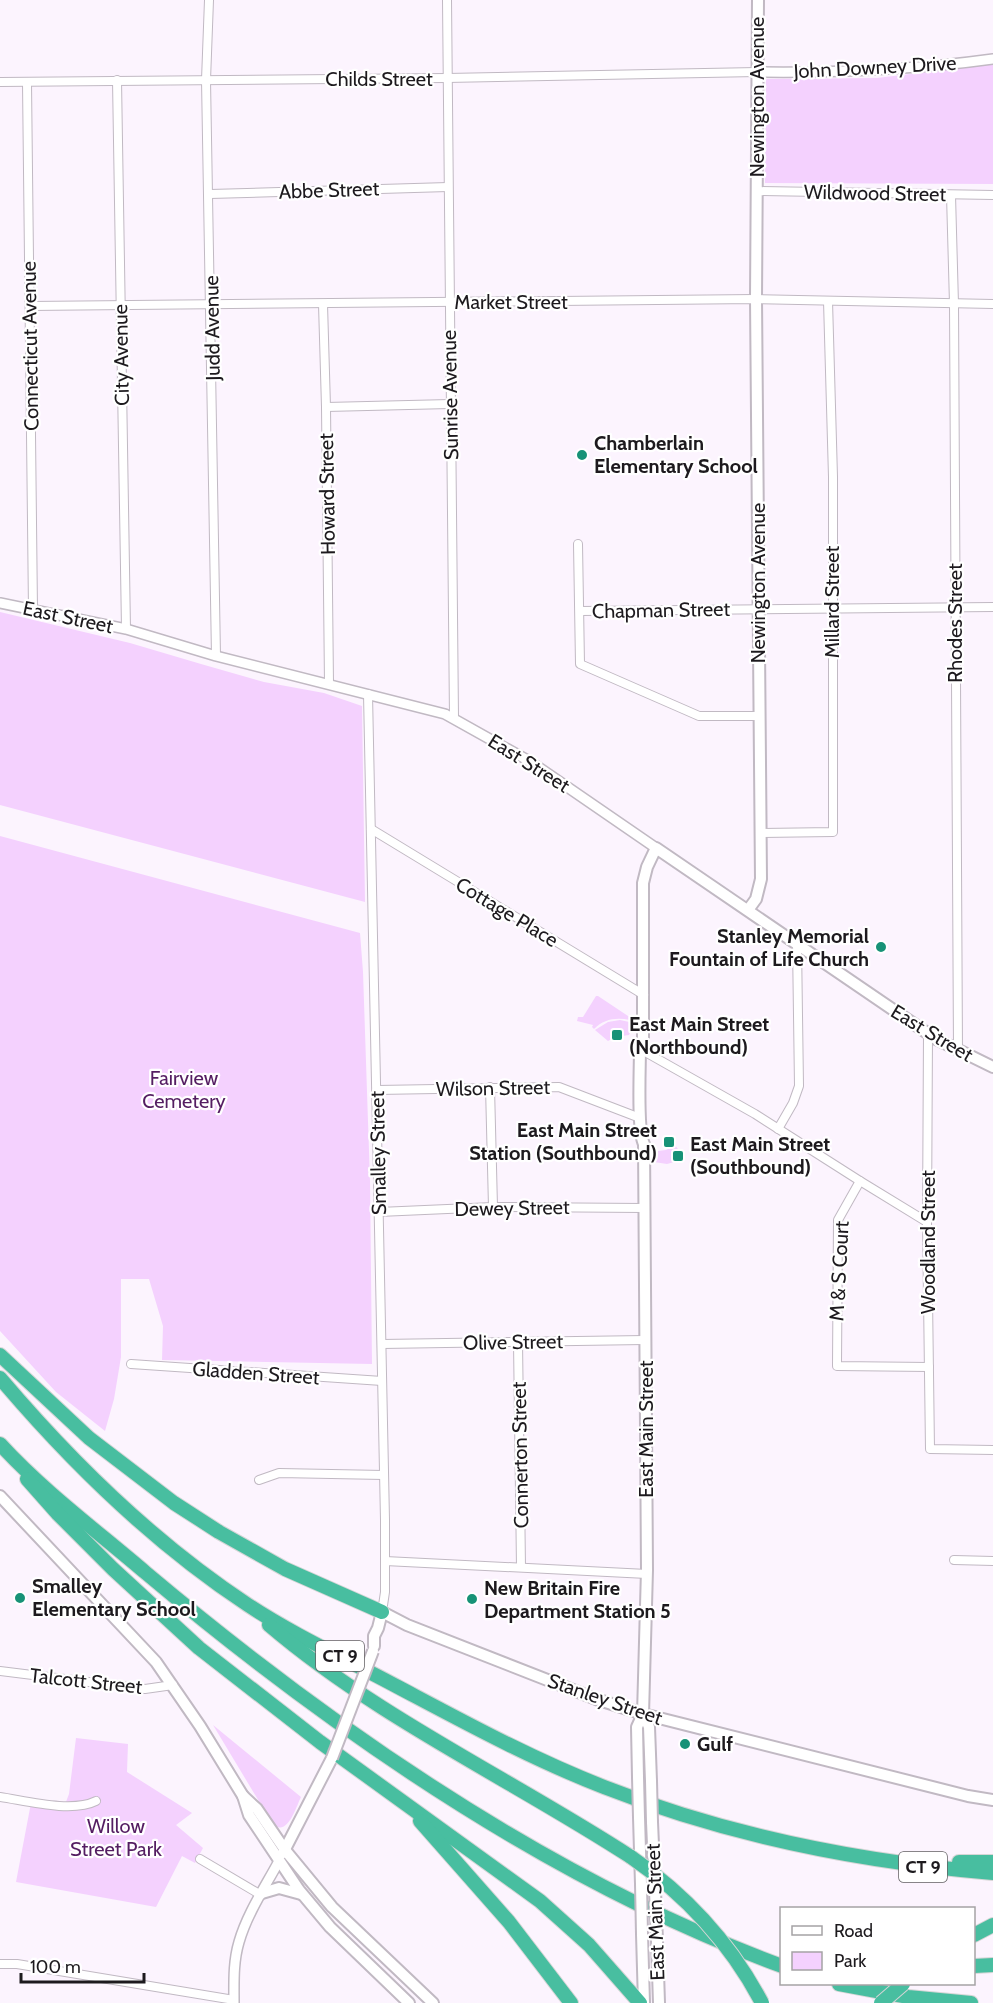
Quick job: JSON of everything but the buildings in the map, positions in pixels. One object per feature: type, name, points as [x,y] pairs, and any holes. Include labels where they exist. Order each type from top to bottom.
[{"type":"highway","points":[[0,1355],[89,1438],[181,1508],[291,1572],[382,1612]]},
{"type":"highway","name":"CT 9","points":[[0,1378],[63,1449],[115,1498],[180,1554],[247,1604],[296,1633],[471,1726],[581,1778],[635,1799],[717,1826],[854,1857],[993,1873]]},
{"type":"highway","points":[[1,1445],[42,1497],[113,1569],[177,1628],[272,1706],[554,1912],[603,1960],[642,2003]]},
{"type":"highway","name":"CT 9","points":[[1,1445],[67,1505],[202,1618],[289,1686],[444,1793],[541,1853],[613,1892],[714,1939],[780,1965]]},
{"type":"highway","points":[[247,1604],[298,1649],[370,1698],[631,1857],[673,1889],[703,1919],[731,1953],[762,2003]]},
{"type":"highway","points":[[407,1805],[509,1922],[571,2003]]},
{"type":"highway","points":[[854,1857],[993,1862]]},
{"type":"highway","points":[[975,1934],[993,1925]]},
{"type":"highway","points":[[714,1939],[780,1956]]},
{"type":"highway","points":[[975,1966],[993,1965]]},
{"type":"highway","points":[[849,1985],[908,1997],[971,2003]]},
{"type":"highway","points":[[881,2003],[901,1985]]},
{"type":"main road","name":"Newington Avenue","points":[[748,910],[756,899],[760,887],[761,833],[756,300],[758,0]]},
{"type":"main road","name":"East Street","points":[[656,848],[928,1034],[993,1067]]},
{"type":"main road","name":"East Main Street","points":[[644,1144],[641,1137],[640,1118],[640,1047],[643,1039],[644,880],[646,867],[656,848]]},
{"type":"main road","name":"East Main Street","points":[[642,2003],[637,1727],[643,1714],[647,1574],[644,1144],[647,1134],[647,1044],[643,1039]]},
{"type":"main road","points":[[0,1496],[156,1662],[243,1796],[249,1815],[301,1894],[330,1927],[409,2003]]},
{"type":"main road","points":[[279,1862],[323,1776],[344,1728],[374,1648],[374,1636],[382,1612]]},
{"type":"main road","name":"Stanley Street","points":[[382,1612],[418,1630],[596,1699],[643,1714],[968,1796],[993,1800]]},
{"type":"main road","name":"East Main Street","points":[[643,1714],[649,1728],[659,2002]]},
{"type":"main road","points":[[243,1796],[258,1809],[285,1850],[337,1912],[433,2003]]},
{"type":"main road","points":[[261,1894],[279,1888],[301,1894]]},
{"type":"street","name":"Judd Avenue","points":[[209,0],[207,80],[216,656]]},
{"type":"street","name":"Sunrise Avenue","points":[[447,0],[454,718]]},
{"type":"street","name":"John Downey Drive","points":[[757,72],[832,73],[904,69],[993,59]]},
{"type":"street","name":"Childs Street","points":[[0,82],[447,78],[757,72]]},
{"type":"street","name":"City Avenue","points":[[117,81],[126,630]]},
{"type":"street","name":"Connecticut Avenue","points":[[27,83],[33,610]]},
{"type":"street","name":"Abbe Street","points":[[210,194],[448,187]]},
{"type":"street","name":"Wildwood Street","points":[[756,191],[993,195]]},
{"type":"street","name":"Rhodes Street","points":[[951,195],[954,304],[958,1051]]},
{"type":"street","name":"Market Street","points":[[30,306],[756,300],[993,304]]},
{"type":"street","name":"Millard Street","points":[[761,833],[833,832],[833,477],[828,301]]},
{"type":"street","name":"Howard Street","points":[[323,303],[327,407],[329,684]]},
{"type":"street","points":[[327,407],[450,404]]},
{"type":"street","points":[[578,544],[580,664],[699,716],[759,716]]},
{"type":"street","name":"East Street","points":[[0,603],[126,630],[454,718],[548,774],[656,848]]},
{"type":"street","name":"Chapman Street","points":[[580,611],[993,607]]},
{"type":"street","name":"Smalley Street","points":[[368,694],[384,1475],[385,1561],[382,1612]]},
{"type":"street","name":"Cottage Place","points":[[371,830],[644,994]]},
{"type":"street","points":[[778,1129],[793,1103],[799,1086],[797,944]]},
{"type":"street","name":"Woodland Street","points":[[928,1034],[927,1222],[930,1449],[993,1450]]},
{"type":"street","points":[[647,1053],[716,1091],[927,1222]]},
{"type":"street","name":"Wilson Street","points":[[377,1090],[559,1086],[640,1118]]},
{"type":"street","points":[[490,1087],[493,1207]]},
{"type":"street","name":"M & S Court","points":[[860,1182],[838,1220],[837,1366],[929,1367]]},
{"type":"street","name":"Dewey Street","points":[[379,1212],[493,1207],[644,1208]]},
{"type":"street","name":"Olive Street","points":[[382,1344],[645,1340]]},
{"type":"street","name":"Connerton Street","points":[[518,1342],[521,1567]]},
{"type":"street","name":"Gladden Street","points":[[130,1364],[382,1381]]},
{"type":"street","points":[[259,1480],[279,1473],[384,1475]]},
{"type":"street","points":[[954,1560],[993,1561]]},
{"type":"street","points":[[385,1561],[647,1574]]},
{"type":"street","name":"Talcott Street","points":[[0,1671],[145,1689],[172,1685]]},
{"type":"street","points":[[0,1797],[72,1806],[87,1805],[96,1801]]},
{"type":"street","points":[[200,1859],[261,1894]]},
{"type":"street","points":[[0,1964],[17,1964],[234,2002],[237,1949],[244,1929],[279,1862]]},
{"type":"green space","points":[[993,64],[993,184],[765,183],[766,79],[877,78]]},
{"type":"green space","points":[[0,612],[130,643],[264,682],[324,693],[362,706],[365,902],[0,805]]},
{"type":"green space","name":"Fairview Cemetery","points":[[0,836],[360,933],[370,1181],[372,1364],[162,1360],[163,1326],[149,1279],[121,1279],[121,1357],[114,1399],[105,1431],[56,1392],[0,1331]]},
{"type":"green space","points":[[596,996],[631,1018],[630,1020],[610,1020],[594,1029],[593,1025],[577,1021],[578,1017],[583,1017]]},
{"type":"green space","points":[[620,1020],[634,1023],[629,1035],[615,1037],[608,1041],[595,1030],[608,1022]]},
{"type":"green space","points":[[675,1145],[685,1159],[667,1164],[654,1162],[658,1151]]},
{"type":"green space","points":[[213,1725],[301,1797],[294,1814],[282,1827],[277,1827],[272,1823]]},
{"type":"green space","name":"Willow Street Park","points":[[76,1738],[128,1744],[127,1772],[192,1813],[176,1825],[203,1848],[195,1863],[182,1856],[156,1907],[16,1882],[31,1803],[64,1807],[69,1794]]},
{"type":"place","name":"Chamberlain Elementary School","points":[[582,455]]},
{"type":"place","name":"Stanley Memorial Fountain of Life Church","points":[[881,947]]},
{"type":"place","name":"East Main Street (Northbound)","points":[[617,1035]]},
{"type":"place","name":"East Main Street Station (Southbound)","points":[[669,1142]]},
{"type":"place","name":"East Main Street (Southbound)","points":[[678,1156]]},
{"type":"place","name":"Smalley Elementary School","points":[[20,1598]]},
{"type":"place","name":"New Britain Fire Department Station 5","points":[[472,1599]]},
{"type":"place","name":"Gulf","points":[[685,1744]]}]
